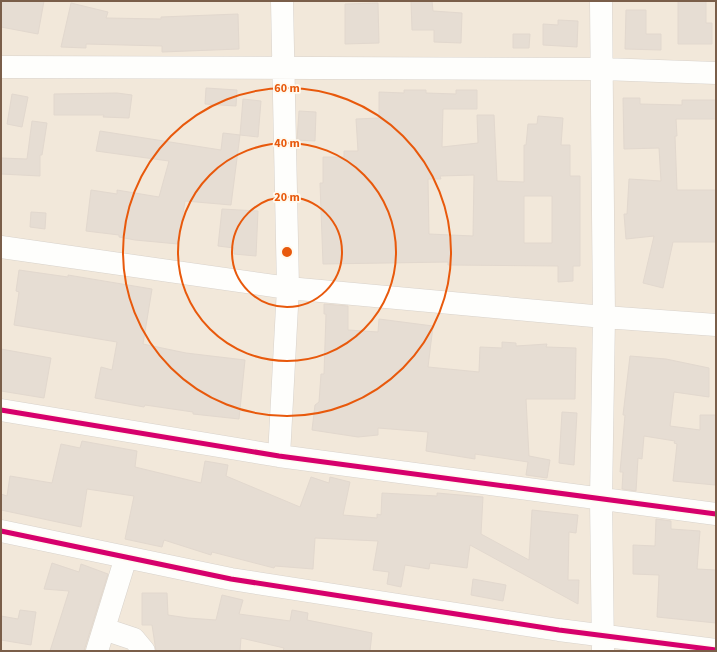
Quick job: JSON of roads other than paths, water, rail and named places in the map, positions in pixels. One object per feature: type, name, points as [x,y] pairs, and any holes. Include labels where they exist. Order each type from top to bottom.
[{"type":"street","points":[[279,456],[288,288],[282,68],[282,1]]},
{"type":"street","points":[[601,1],[604,317],[601,499],[603,643]]},
{"type":"street","points":[[1,67],[602,69],[716,73]]},
{"type":"street","points":[[1,247],[288,288],[604,317],[716,325]]},
{"type":"street","points":[[1,410],[279,456],[716,514]]},
{"type":"street","points":[[1,531],[231,579],[559,630],[603,643],[716,650]]},
{"type":"street","points":[[96,651],[126,557]]},
{"type":"street","points":[[104,629],[134,640],[144,651]]}]
